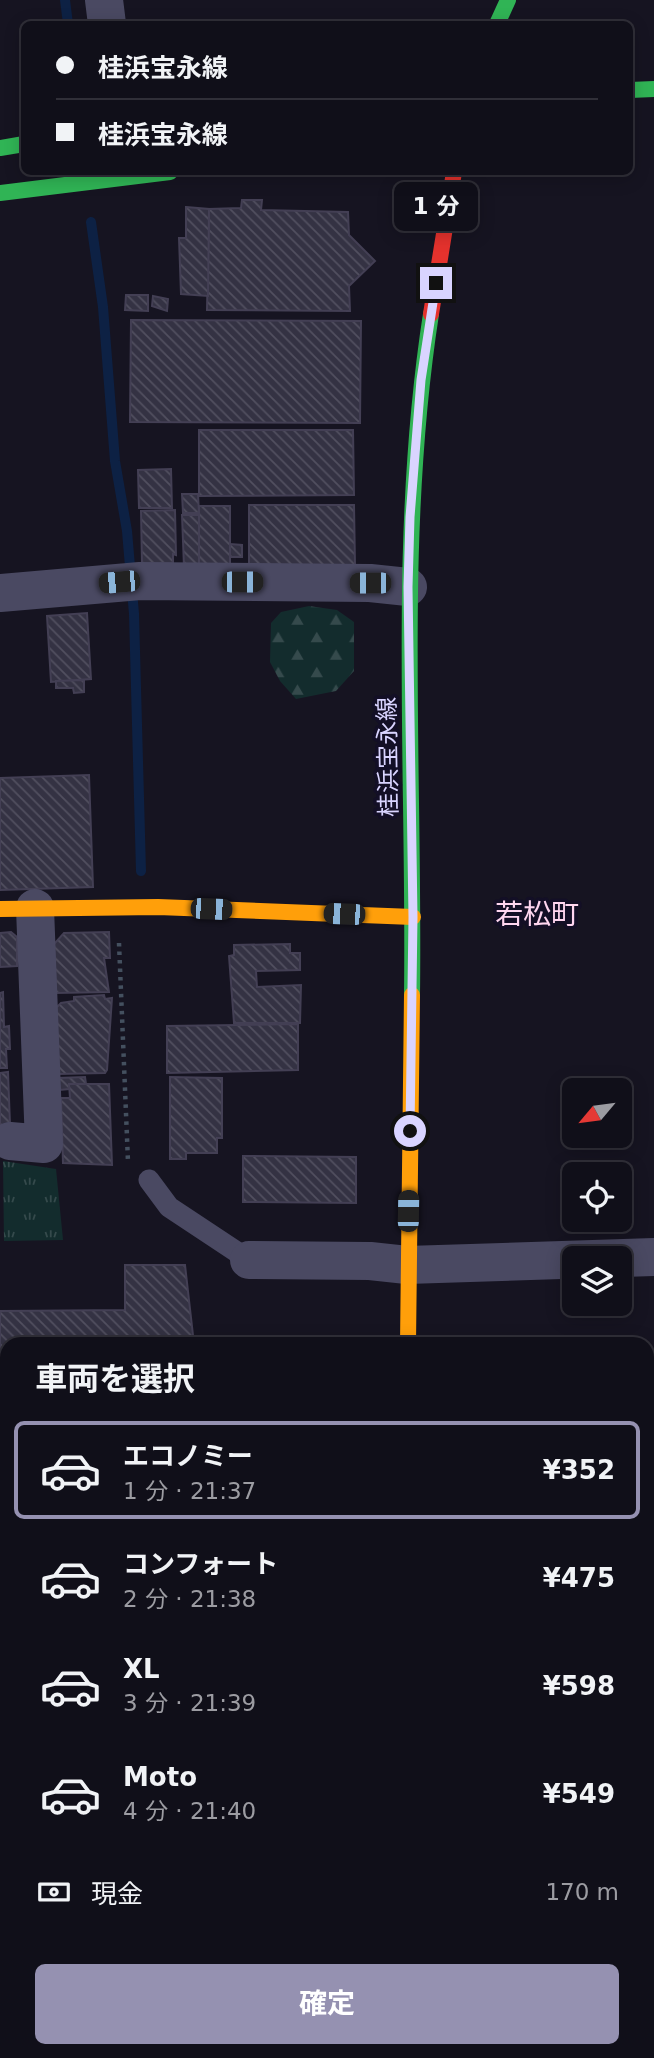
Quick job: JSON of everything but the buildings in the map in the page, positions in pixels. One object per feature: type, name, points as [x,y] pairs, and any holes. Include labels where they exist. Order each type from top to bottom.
[{"type":"main road","points":[[498,21],[508,0]]},
{"type":"main road","points":[[633,90],[654,89]]},
{"type":"main road","points":[[0,148],[21,144]]},
{"type":"main road","points":[[0,193],[146,175]]},
{"type":"main road","name":"桂浜宝永線","points":[[408,1337],[413,917],[408,587],[410,517],[421,380],[454,175]]},
{"type":"main road","points":[[18,908],[118,908],[413,917]]},
{"type":"street","points":[[104,0],[107,21]]},
{"type":"street","points":[[0,593],[129,581],[370,583],[408,587]]},
{"type":"street","points":[[10,1141],[44,1144],[18,908]]},
{"type":"street","points":[[249,1260],[370,1261],[407,1265],[654,1256]]},
{"type":"lane","points":[[149,1180],[169,1207],[249,1260]]},
{"type":"path","points":[[118,908],[129,1175],[149,1180]]},
{"type":"green space","points":[[309,606],[337,610],[354,622],[354,671],[336,691],[296,699],[280,681],[270,662],[271,623],[281,612]]},
{"type":"green space","points":[[3,1161],[56,1169],[63,1240],[4,1241]]},
{"type":"waterway","points":[[65,0],[68,21]]},
{"type":"waterway","points":[[91,222],[103,307],[115,461],[127,531],[134,614],[141,871]]},
{"type":"traffic: fast","points":[[498,21],[508,0]]},
{"type":"traffic: fast","points":[[633,90],[654,89]]},
{"type":"traffic: fast","points":[[0,148],[21,144]]},
{"type":"traffic: fast","points":[[0,193],[146,175]]},
{"type":"traffic: fast","points":[[412,995],[410,569],[420,399],[431,314]]},
{"type":"traffic: slow","points":[[0,909],[158,907],[413,917]]},
{"type":"traffic: slow","points":[[408,1337],[412,995]]},
{"type":"traffic: jam","points":[[431,314],[454,175]]},
{"type":"district","name":"若松町","points":[[537,914]]},
{"type":"route","points":[[410,1131],[413,917],[408,587],[410,517],[421,380],[436,283]]}]
